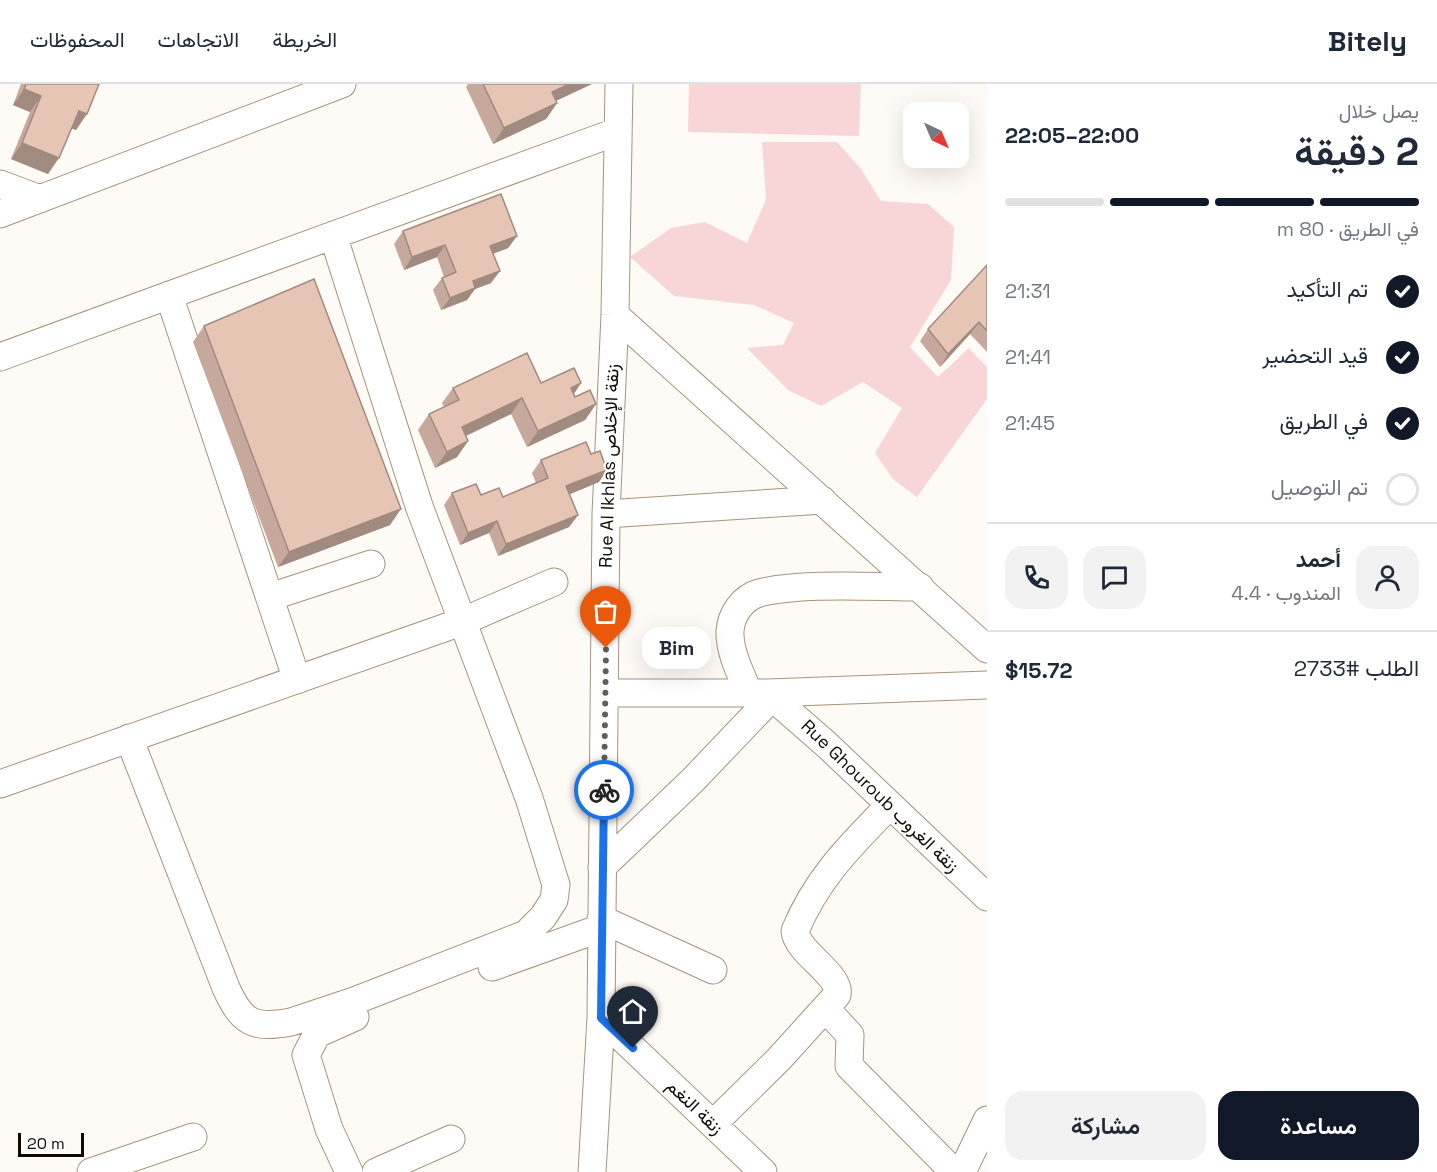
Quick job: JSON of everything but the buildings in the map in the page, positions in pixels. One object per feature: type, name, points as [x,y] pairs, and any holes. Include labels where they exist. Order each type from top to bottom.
[{"type":"street","points":[[0,214],[342,84]]},
{"type":"street","name":"Rue Al Ikhlas زنقة الإخلاص","points":[[592,1172],[601,1018],[606,514],[615,315],[616,132],[619,84]]},
{"type":"street","points":[[0,357],[616,132]]},
{"type":"street","points":[[0,184],[40,199]]},
{"type":"street","points":[[129,738],[236,1009],[256,1024],[270,1026],[354,1001],[526,934],[543,917],[554,900],[556,885],[529,798],[461,622],[404,461],[333,235]]},
{"type":"street","points":[[169,295],[297,680]]},
{"type":"street","points":[[615,315],[987,648]]},
{"type":"street","points":[[606,514],[822,500]]},
{"type":"street","points":[[270,597],[371,564]]},
{"type":"street","points":[[0,784],[461,622],[554,582]]},
{"type":"street","name":"Rue Ghouroub زنقة الغروب","points":[[920,587],[803,589],[758,593],[738,607],[730,630],[735,656],[766,694],[827,745],[987,897]]},
{"type":"street","points":[[606,693],[766,694],[987,685]]},
{"type":"street","points":[[602,867],[693,780],[766,694]]},
{"type":"street","points":[[712,1124],[826,1009],[838,990],[801,945],[795,931],[816,887],[829,870],[890,806]]},
{"type":"street","points":[[349,1172],[329,1129],[306,1055],[317,1034],[350,1019],[601,923],[713,970]]},
{"type":"street","points":[[826,1009],[850,1035],[849,1066],[954,1172]]},
{"type":"street","name":"زنقة النغم","points":[[601,1018],[763,1172]]},
{"type":"street","points":[[962,1172],[987,1120]]},
{"type":"street","points":[[91,1172],[193,1137]]},
{"type":"street","points":[[376,1172],[451,1139]]},
{"type":"shaded area","points":[[689,84],[861,84],[859,136],[688,132]]},
{"type":"shaded area","points":[[762,142],[837,142],[861,169],[881,201],[928,204],[954,227],[951,280],[910,347],[938,377],[969,348],[987,367],[987,399],[917,497],[893,479],[875,453],[902,408],[863,382],[821,406],[788,390],[747,348],[783,345],[794,323],[754,305],[674,296],[630,257],[671,228],[705,222],[747,243],[766,200]]},
{"type":"way so far","points":[[604,790],[606,648]]},
{"type":"place","name":"Bim","points":[[606,648]]},
{"type":"route","points":[[604,790],[601,1018],[633,1048]]}]
